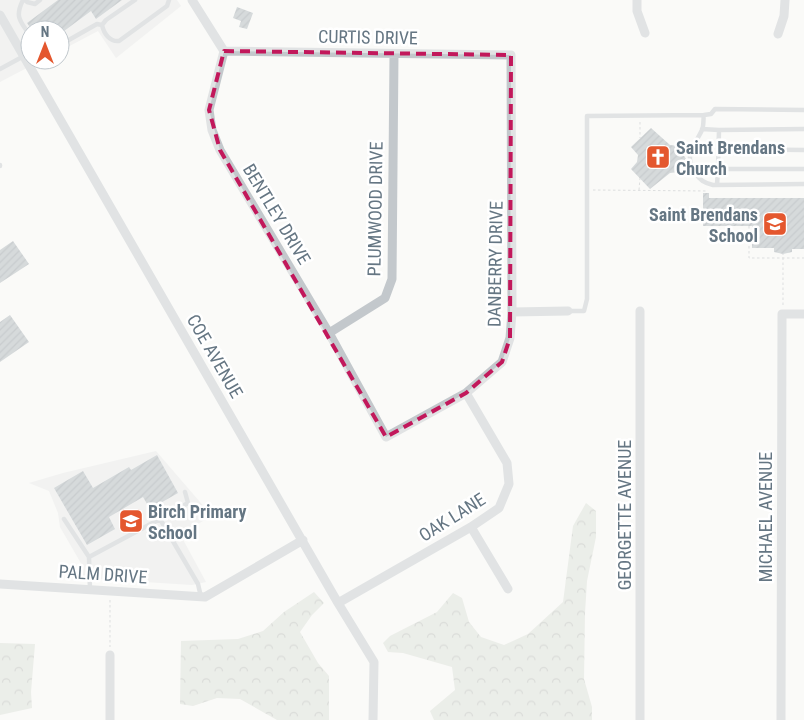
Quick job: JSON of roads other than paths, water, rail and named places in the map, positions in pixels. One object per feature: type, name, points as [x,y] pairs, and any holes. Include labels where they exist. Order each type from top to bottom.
[{"type":"street","points":[[192,0],[224,51]]},
{"type":"street","points":[[637,0],[637,11],[645,33]]},
{"type":"street","points":[[778,34],[784,16],[785,0]]},
{"type":"street","name":"COE AVENUE","points":[[0,15],[20,49]]},
{"type":"street","name":"CURTIS DRIVE","points":[[224,51],[511,55]]},
{"type":"street","name":"BENTLEY DRIVE","points":[[224,51],[209,110],[212,130],[220,150],[329,333],[386,437]]},
{"type":"street","name":"PLUMWOOD DRIVE","points":[[329,333],[385,298],[392,278],[394,54]]},
{"type":"street","name":"DANBERRY DRIVE","points":[[386,437],[466,393],[502,362],[510,338],[512,312],[511,55]]},
{"type":"street","name":"COE AVENUE","points":[[32,70],[338,603],[374,662],[373,720]]},
{"type":"street","name":"MICHAEL AVENUE","points":[[781,720],[782,310],[804,314]]},
{"type":"street","points":[[512,312],[568,311]]},
{"type":"street","name":"GEORGETTE AVENUE","points":[[640,311],[640,720]]},
{"type":"street","name":"OAK LANE","points":[[338,603],[471,527],[499,508],[509,484],[507,463],[466,393]]},
{"type":"street","points":[[471,527],[508,589]]},
{"type":"street","points":[[203,597],[303,540]]},
{"type":"street","name":"PALM DRIVE","points":[[0,584],[203,597]]},
{"type":"street","points":[[110,655],[110,720]]},
{"type":"lane","points":[[20,20],[18,16],[19,8],[24,0],[35,4],[40,0]]},
{"type":"lane","points":[[102,26],[106,20],[135,0]]},
{"type":"lane","points":[[70,39],[97,24],[102,26],[114,42],[120,41],[167,6],[169,0]]},
{"type":"lane","points":[[0,69],[20,58]]},
{"type":"lane","points":[[568,311],[584,311],[587,299],[587,116],[704,115],[711,114],[715,109],[804,110]]},
{"type":"lane","points":[[704,115],[702,129],[692,146],[689,158],[691,168],[700,180],[707,184],[717,185],[804,184]]},
{"type":"lane","points":[[702,129],[804,129]]},
{"type":"lane","points":[[717,185],[719,130]]},
{"type":"lane","points":[[718,150],[804,150]]},
{"type":"lane","points":[[718,169],[804,169]]},
{"type":"lane","points":[[89,557],[188,503],[185,492]]},
{"type":"lane","points":[[64,519],[89,557],[90,590]]},
{"type":"lane","points":[[160,519],[198,584],[203,597]]},
{"type":"place","name":"Saint Brendans Church","points":[[658,157]]},
{"type":"place","name":"Saint Brendans School","points":[[775,224]]},
{"type":"place","name":"Birch Primary School","points":[[131,521]]}]
